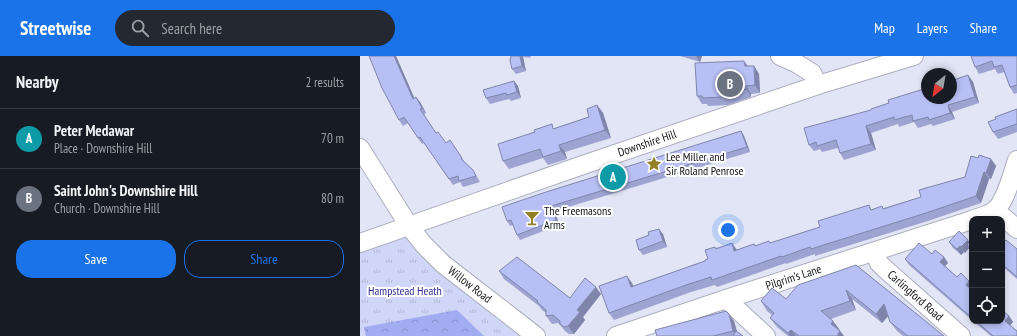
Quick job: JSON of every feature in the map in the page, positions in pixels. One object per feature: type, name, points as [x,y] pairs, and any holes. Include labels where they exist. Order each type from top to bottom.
[{"type":"street","points":[[780,56],[796,63],[812,73],[818,85]]},
{"type":"street","name":"Downshire Hill","points":[[360,243],[818,85],[914,56]]},
{"type":"street","name":"Willow Road","points":[[360,148],[409,226],[424,245],[443,264],[536,336]]},
{"type":"street","points":[[1017,160],[1004,197],[995,210],[1017,229]]},
{"type":"street","name":"Pilgrim's Lane","points":[[984,216],[995,210]]},
{"type":"street","name":"Pilgrim's Lane","points":[[616,336],[969,220]]},
{"type":"street","name":"Carlingford Road","points":[[874,252],[879,263],[884,268],[961,336]]},
{"type":"street","points":[[726,299],[766,336]]},
{"type":"green space","name":"Hampstead Heath","points":[[409,226],[536,336],[360,336],[360,243]]},
{"type":"green space","points":[[457,310],[484,336],[366,336],[364,327]]},
{"type":"building","points":[[369,56],[394,56],[413,99],[416,97],[422,108],[420,109],[436,133],[438,132],[446,143],[450,140],[462,158],[461,159],[473,170],[476,176],[459,181],[458,176],[449,179],[420,137],[418,138],[404,117],[399,120],[382,88]]},
{"type":"building","points":[[511,56],[520,56],[522,66],[512,69],[510,60]]},
{"type":"building","points":[[971,56],[1017,56],[1017,85],[1010,87],[1002,65],[994,67],[992,61],[975,67]]},
{"type":"building","points":[[744,61],[745,66],[754,66],[755,85],[746,86],[746,89],[722,97],[703,98],[702,96],[697,96],[695,63]]},
{"type":"building","points":[[968,75],[975,97],[957,102],[957,79]]},
{"type":"building","points":[[514,81],[517,92],[486,98],[483,90]]},
{"type":"building","points":[[921,90],[921,104],[951,104],[948,105],[950,113],[929,120],[928,117],[913,121],[912,115],[894,120],[894,117],[866,126],[871,144],[840,153],[836,140],[817,146],[816,142],[809,145],[804,128],[871,110],[889,103],[888,100]]},
{"type":"building","points":[[597,105],[605,130],[559,145],[561,151],[543,157],[540,149],[503,161],[498,144],[535,132],[534,130],[552,124],[553,129],[589,117],[587,109]]},
{"type":"building","points":[[1017,109],[1017,124],[993,132],[988,122],[996,119],[995,117]]},
{"type":"building","points":[[741,131],[747,147],[551,206],[556,220],[517,235],[511,220],[507,221],[502,207],[546,192]]},
{"type":"building","points":[[979,155],[991,159],[986,173],[984,172],[976,196],[811,249],[810,247],[782,257],[781,256],[712,280],[711,277],[609,313],[599,286],[627,276],[631,287],[705,261],[708,259],[705,250],[715,247],[716,249],[732,243],[734,251],[754,244],[755,246],[769,241],[770,243],[820,227],[818,221],[869,205],[871,210],[882,206],[883,209],[921,197],[919,190],[965,177],[971,156],[978,158]]},
{"type":"building","points":[[659,229],[663,241],[639,250],[636,240],[649,235],[648,232]]},
{"type":"building","points":[[959,231],[968,240],[957,249],[949,242]]},
{"type":"building","points":[[1005,241],[1017,249],[1017,277],[1005,267]]},
{"type":"building","points":[[919,243],[932,254],[935,250],[944,257],[940,262],[957,277],[961,273],[969,281],[966,285],[969,288],[969,315],[905,259]]},
{"type":"building","points":[[517,257],[570,298],[585,278],[596,287],[577,310],[580,312],[568,326],[564,327],[553,315],[546,316],[546,310],[537,302],[538,301],[499,271]]},
{"type":"building","points":[[856,265],[944,336],[908,336],[890,322],[884,304],[876,314],[846,290],[850,301],[821,311],[833,321],[831,324],[840,331],[837,336],[799,336],[791,330],[788,333],[770,318],[774,313],[761,301],[772,288],[786,299],[798,285]]},
{"type":"building","points":[[726,311],[729,314],[733,331],[713,336],[657,336],[655,330]]},
{"type":"building","points":[[1005,313],[1009,316],[1005,321]]},
{"type":"building","points":[[1005,321],[1017,331],[1017,336],[993,336],[979,324],[1005,324]]},
{"type":"building","points":[[736,331],[743,336],[733,336]]},
{"type":"place","name":"Saint John's Downshire Hill","points":[[730,84]]},
{"type":"place","name":"Lee Miller and Sir Roland Penrose","points":[[654,164]]},
{"type":"place","name":"Peter Medawar","points":[[613,177]]},
{"type":"place","name":"The Freemasons Arms","points":[[532,218]]}]
